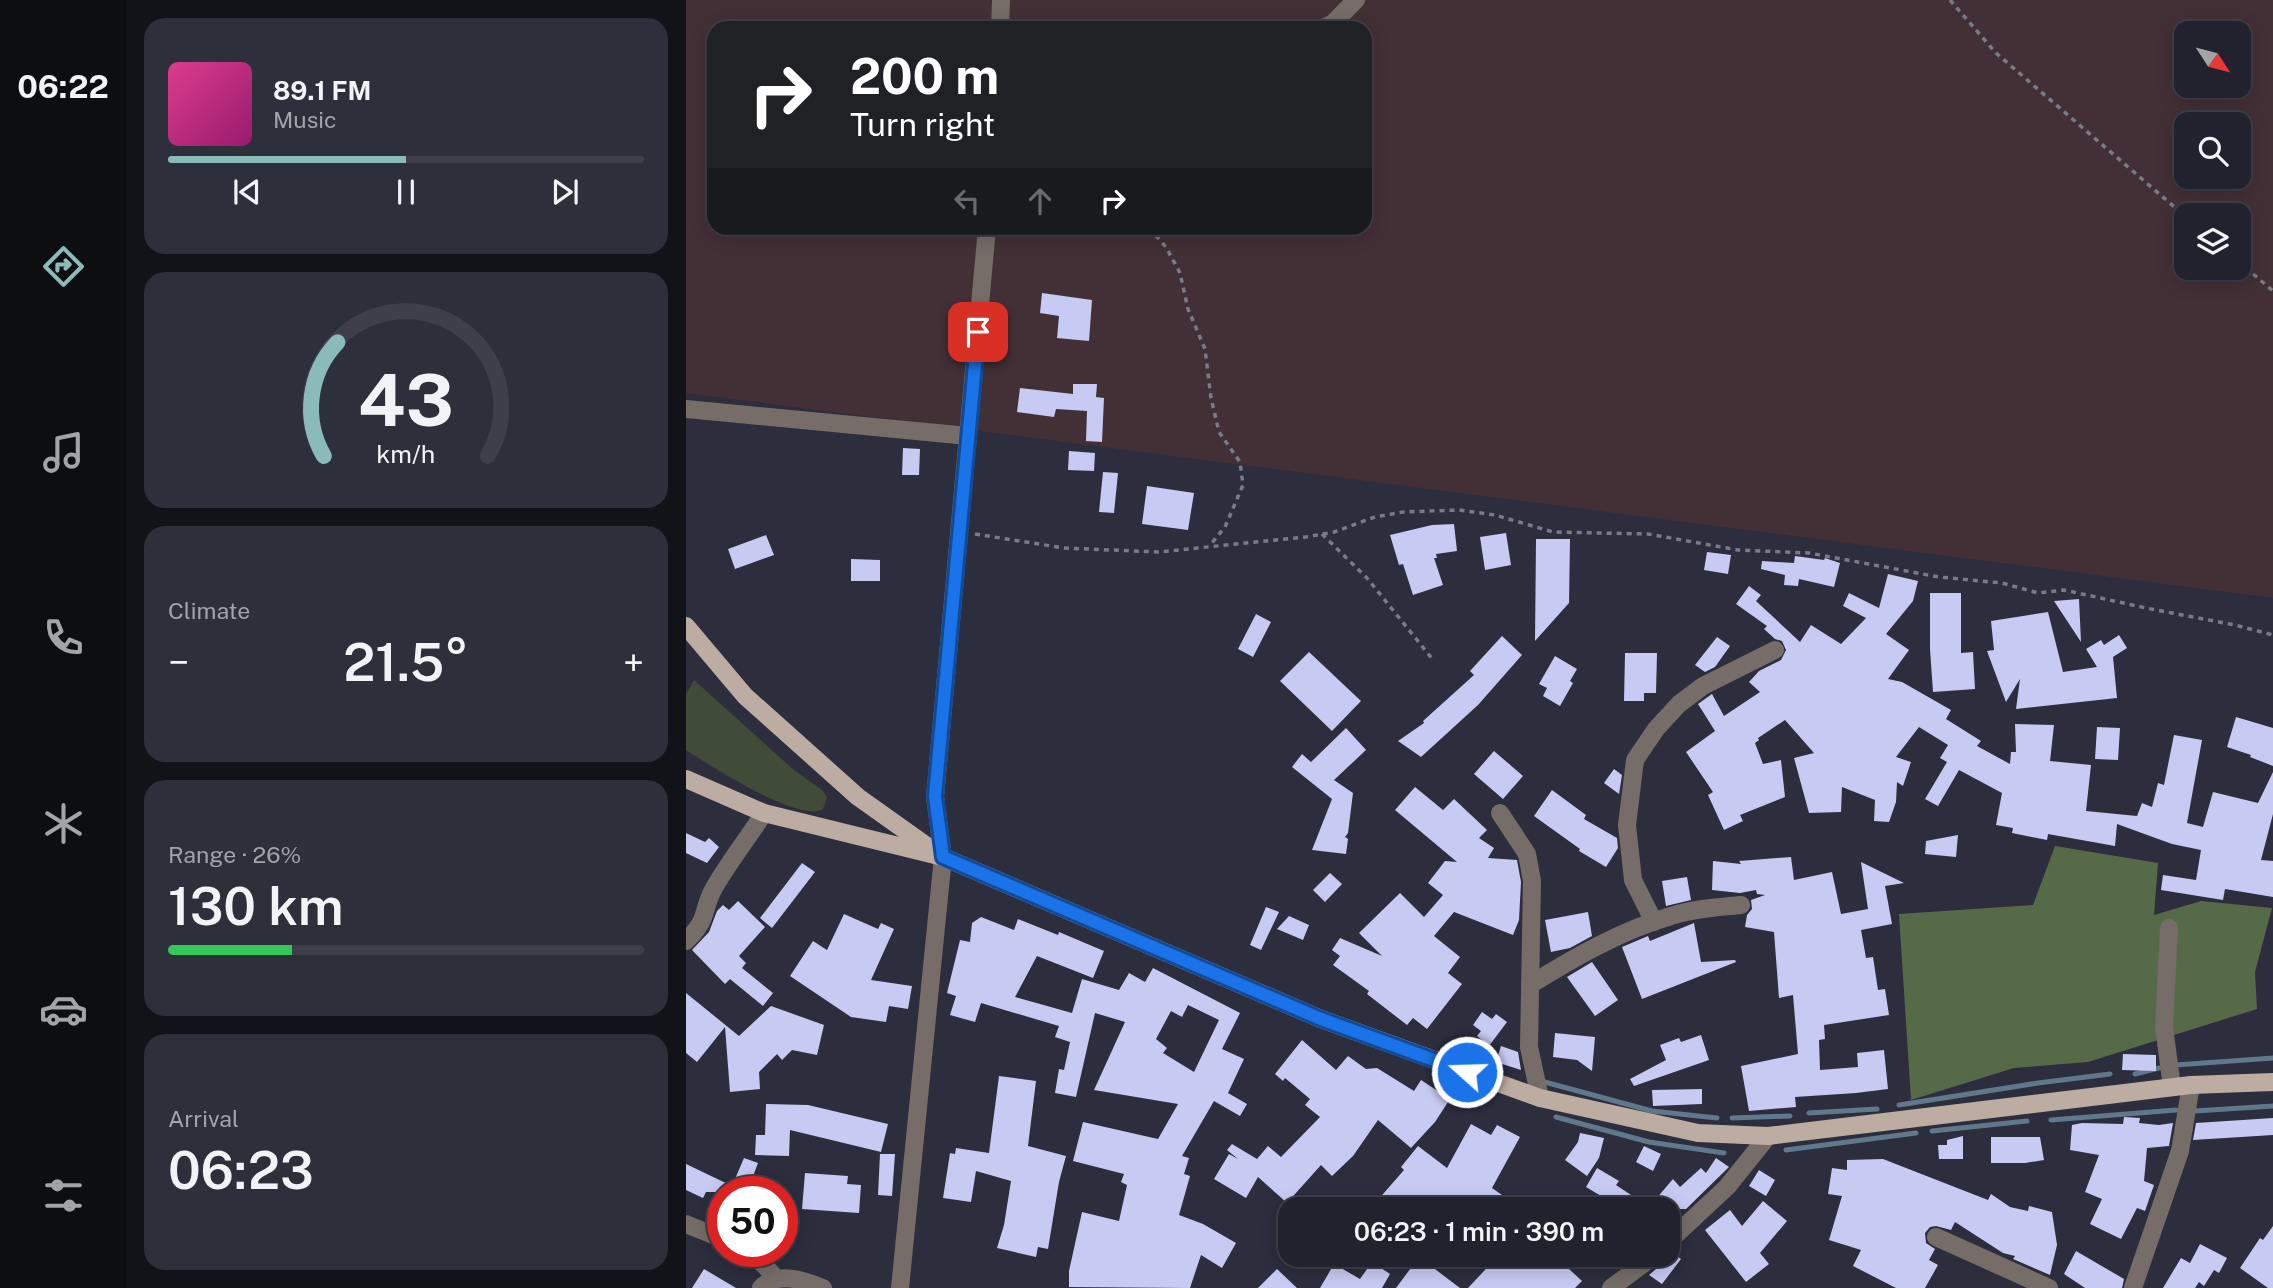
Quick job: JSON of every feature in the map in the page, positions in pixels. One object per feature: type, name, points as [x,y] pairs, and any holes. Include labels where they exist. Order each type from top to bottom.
[{"type":"main road","points":[[686,626],[745,696],[858,797],[943,857]]},
{"type":"main road","points":[[686,779],[764,813],[943,857],[1321,1019],[1539,1098],[1699,1133],[1768,1136],[2172,1087],[2273,1082]]},
{"type":"street","points":[[1000,21],[1001,0]]},
{"type":"street","points":[[1335,21],[1356,0]]},
{"type":"street","points":[[900,1288],[943,857],[935,796],[986,235]]},
{"type":"street","points":[[686,409],[968,436]]},
{"type":"street","points":[[1654,922],[1633,880],[1626,825],[1635,760],[1656,729],[1679,704],[1703,686],[1775,650]]},
{"type":"street","points":[[686,940],[700,928],[710,895],[764,813]]},
{"type":"street","points":[[1500,813],[1527,854],[1532,880],[1529,1046],[1539,1098]]},
{"type":"street","points":[[1530,985],[1556,969],[1654,922],[1683,913],[1741,905]]},
{"type":"street","points":[[2169,928],[2164,1027],[2172,1087]]},
{"type":"street","points":[[2133,1288],[2180,1151],[2191,1085]]},
{"type":"street","points":[[1680,1231],[1727,1187],[1768,1136]]},
{"type":"street","points":[[686,1224],[707,1233]]},
{"type":"street","points":[[1936,1237],[2049,1288]]},
{"type":"street","points":[[1611,1288],[1639,1267]]},
{"type":"street","points":[[768,1283],[794,1279],[823,1288]]},
{"type":"path","points":[[1950,0],[1996,53],[2174,207]]},
{"type":"path","points":[[1155,235],[1166,247],[1180,273],[1188,309],[1205,349],[1211,398],[1219,432],[1240,463],[1243,485],[1225,527],[1210,545]]},
{"type":"path","points":[[2251,272],[2273,291]]},
{"type":"path","points":[[959,531],[1063,548],[1158,552],[1210,545],[1264,543],[1322,534],[1375,517],[1403,512],[1459,510],[1495,515],[1553,532],[1648,534],[1738,550],[1809,553],[1939,577],[2002,583],[2038,593],[2064,590],[2273,635]]},
{"type":"path","points":[[1322,534],[1367,578],[1434,661]]},
{"type":"shaded area","points":[[686,0],[2273,0],[2273,598],[686,393]]},
{"type":"green space","points":[[694,680],[794,770],[822,790],[827,797],[823,809],[811,811],[776,801],[754,791],[686,750],[686,694]]},
{"type":"green space","points":[[2055,846],[2158,863],[2154,915],[2201,901],[2272,908],[2255,972],[2257,1009],[2088,1062],[2014,1068],[1911,1100],[1899,914],[2033,905]]},
{"type":"building","points":[[1042,293],[1092,300],[1089,341],[1057,338],[1059,316],[1040,313]]},
{"type":"building","points":[[1073,384],[1097,384],[1096,397],[1104,398],[1102,442],[1086,441],[1087,411],[1056,409],[1054,417],[1017,412],[1020,388],[1073,394]]},
{"type":"building","points":[[903,448],[920,449],[919,475],[902,475]]},
{"type":"building","points":[[1069,451],[1095,453],[1094,471],[1068,470]]},
{"type":"building","points":[[1103,472],[1118,473],[1114,513],[1099,512]]},
{"type":"building","points":[[1147,486],[1194,493],[1188,530],[1142,524]]},
{"type":"building","points":[[1454,524],[1457,551],[1436,554],[1437,558],[1434,558],[1443,585],[1413,595],[1403,564],[1399,565],[1390,535],[1432,525]]},
{"type":"building","points":[[1506,533],[1511,565],[1485,570],[1480,537]]},
{"type":"building","points":[[766,535],[774,555],[735,569],[728,549]]},
{"type":"building","points":[[1536,539],[1570,539],[1569,603],[1535,641]]},
{"type":"building","points":[[1707,552],[1731,555],[1728,574],[1704,570]]},
{"type":"building","points":[[1795,556],[1825,558],[1840,563],[1834,587],[1799,579],[1798,586],[1784,585],[1785,575],[1761,569],[1762,561],[1794,563]]},
{"type":"building","points":[[851,559],[880,560],[880,581],[851,581]]},
{"type":"building","points":[[1888,574],[1918,581],[1913,601],[1886,634],[1909,650],[1888,679],[1902,682],[1951,710],[1946,719],[1981,741],[1977,746],[2010,764],[2011,752],[2016,752],[2015,724],[2054,725],[2050,761],[2091,765],[2086,811],[2137,816],[2142,803],[2152,807],[2158,783],[2164,785],[2174,735],[2202,740],[2187,823],[2203,827],[2213,792],[2258,803],[2273,772],[2273,814],[2261,860],[2273,861],[2273,897],[2225,889],[2223,900],[2161,890],[2163,875],[2196,880],[2201,850],[2172,844],[2117,824],[2115,846],[2048,834],[2047,840],[2012,833],[2013,828],[1996,825],[2002,793],[1959,770],[1938,806],[1925,799],[1947,762],[1940,758],[1948,745],[1919,727],[1896,757],[1911,762],[1903,786],[1897,782],[1896,802],[1889,822],[1874,821],[1875,800],[1842,787],[1841,812],[1809,813],[1794,758],[1814,753],[1785,720],[1758,738],[1755,743],[1763,764],[1781,760],[1785,797],[1740,815],[1743,821],[1724,830],[1708,795],[1713,792],[1686,752],[1715,731],[1698,704],[1712,694],[1724,716],[1760,692],[1749,682],[1759,671],[1781,660],[1786,650],[1782,641],[1775,639],[1764,629],[1767,626],[1736,604],[1749,586],[1761,595],[1756,601],[1800,642],[1811,625],[1841,644],[1866,618],[1843,606],[1849,593],[1879,608]]},
{"type":"building","points":[[1930,593],[1961,593],[1961,653],[1973,652],[1975,689],[1933,692]]},
{"type":"building","points":[[2079,599],[2081,642],[2054,601]]},
{"type":"building","points":[[2048,612],[2063,672],[2097,667],[2086,649],[2101,640],[2104,645],[2119,635],[2127,648],[2113,657],[2117,698],[2016,709],[2020,679],[2006,702],[1987,651],[1994,650],[1991,621]]},
{"type":"building","points":[[1256,614],[1271,622],[1253,657],[1238,649]]},
{"type":"building","points":[[1502,636],[1522,655],[1478,705],[1421,757],[1398,741],[1424,723],[1423,721],[1474,675],[1470,671]]},
{"type":"building","points":[[1717,637],[1730,646],[1715,667],[1705,672],[1695,665]]},
{"type":"building","points":[[1309,652],[1361,701],[1332,731],[1280,681]]},
{"type":"building","points":[[1625,653],[1657,653],[1656,693],[1644,693],[1644,701],[1624,701]]},
{"type":"building","points":[[1555,656],[1577,669],[1570,681],[1573,683],[1560,706],[1543,696],[1547,688],[1539,684]]},
{"type":"building","points":[[2236,717],[2273,728],[2273,766],[2227,747]]},
{"type":"building","points":[[2097,727],[2120,728],[2118,760],[2095,759]]},
{"type":"building","points":[[1346,728],[1366,750],[1334,780],[1353,793],[1348,833],[1345,837],[1348,839],[1346,854],[1312,850],[1332,799],[1292,767],[1302,754],[1311,762]]},
{"type":"building","points":[[1494,751],[1523,776],[1503,799],[1474,774]]},
{"type":"building","points":[[1614,769],[1622,775],[1619,794],[1604,783]]},
{"type":"building","points":[[1415,787],[1443,810],[1454,799],[1487,830],[1479,838],[1494,848],[1488,858],[1517,860],[1521,882],[1519,920],[1513,935],[1454,912],[1434,936],[1460,957],[1448,973],[1462,984],[1427,1029],[1413,1018],[1407,1025],[1367,994],[1369,991],[1333,965],[1340,956],[1332,950],[1340,938],[1382,956],[1359,933],[1400,893],[1424,917],[1443,895],[1428,883],[1445,861],[1457,862],[1395,810]]},
{"type":"building","points":[[1552,790],[1586,815],[1584,819],[1617,838],[1618,848],[1606,867],[1579,851],[1580,849],[1534,816]]},
{"type":"building","points":[[686,833],[705,842],[709,838],[719,847],[707,863],[686,853]]},
{"type":"building","points":[[1958,835],[1956,857],[1925,854],[1926,841]]},
{"type":"building","points":[[1791,857],[1794,880],[1832,872],[1841,914],[1868,909],[1861,862],[1904,883],[1885,886],[1892,924],[1861,930],[1866,958],[1873,957],[1878,990],[1885,989],[1889,1015],[1824,1025],[1825,1039],[1819,1040],[1820,1070],[1858,1067],[1857,1053],[1884,1050],[1888,1089],[1795,1097],[1796,1107],[1749,1111],[1741,1066],[1798,1054],[1793,995],[1779,998],[1774,932],[1745,927],[1747,915],[1752,909],[1751,900],[1765,895],[1757,894],[1756,890],[1740,893],[1712,890],[1713,861],[1741,864],[1739,861]]},
{"type":"building","points":[[802,863],[815,872],[772,928],[760,918]]},
{"type":"building","points":[[1330,873],[1342,884],[1325,902],[1313,890]]},
{"type":"building","points":[[1687,877],[1691,900],[1666,906],[1662,881]]},
{"type":"building","points":[[738,901],[765,927],[739,956],[746,963],[742,968],[773,993],[763,1006],[730,979],[725,984],[692,950],[709,932],[717,911],[723,905],[729,910]]},
{"type":"building","points":[[1266,907],[1279,912],[1261,950],[1250,945]]},
{"type":"building","points":[[1588,912],[1592,936],[1570,948],[1551,952],[1545,920]]},
{"type":"building","points":[[844,914],[878,929],[881,923],[894,929],[871,980],[912,986],[908,1009],[889,1006],[886,1022],[851,1017],[790,976],[813,941],[827,950]]},
{"type":"building","points":[[1289,916],[1309,925],[1303,940],[1277,929]]},
{"type":"building","points":[[981,917],[1014,930],[1018,919],[1058,935],[1059,932],[1104,951],[1093,978],[1037,956],[1015,997],[1072,1013],[1082,979],[1119,990],[1129,973],[1145,982],[1153,968],[1240,1013],[1222,1049],[1244,1059],[1228,1093],[1247,1104],[1240,1116],[1214,1101],[1182,1156],[1189,1158],[1184,1174],[1190,1176],[1179,1215],[1203,1224],[1236,1243],[1222,1268],[1201,1255],[1190,1288],[1069,1287],[1069,1271],[1082,1212],[1119,1221],[1127,1185],[1121,1182],[1124,1174],[1073,1161],[1083,1122],[1158,1139],[1178,1104],[1094,1090],[1125,1022],[1095,1013],[1076,1097],[1055,1093],[1059,1069],[1064,1070],[1070,1042],[1055,1037],[1059,1026],[981,1003],[975,1022],[950,1015],[956,996],[947,993],[960,940],[970,942],[972,923]],"holes":[[[1188,1005],[1219,1020],[1194,1072],[1163,1053],[1167,1048],[1156,1039],[1171,1011],[1182,1017]]]},
{"type":"building","points":[[1694,923],[1701,962],[1736,962],[1642,999],[1622,947],[1648,936],[1650,941]]},
{"type":"building","points":[[1592,962],[1618,1000],[1595,1016],[1567,977]]},
{"type":"building","points":[[686,993],[739,1036],[771,1006],[824,1025],[817,1055],[792,1050],[782,1060],[777,1054],[759,1072],[760,1089],[730,1092],[725,1027],[697,1062],[686,1053]]},
{"type":"building","points":[[1482,1012],[1492,1019],[1496,1014],[1507,1022],[1489,1046],[1477,1036],[1481,1031],[1473,1025]]},
{"type":"building","points":[[1555,1033],[1595,1037],[1592,1071],[1577,1060],[1553,1057]]},
{"type":"building","points":[[1701,1035],[1709,1060],[1634,1086],[1630,1079],[1666,1060],[1660,1045],[1679,1038],[1681,1042]]},
{"type":"building","points":[[1302,1040],[1336,1070],[1348,1056],[1366,1069],[1377,1068],[1414,1091],[1421,1080],[1450,1099],[1435,1122],[1411,1148],[1378,1120],[1353,1156],[1332,1176],[1321,1165],[1292,1197],[1280,1197],[1258,1177],[1246,1198],[1214,1179],[1229,1154],[1238,1159],[1227,1150],[1232,1144],[1257,1159],[1268,1146],[1281,1157],[1320,1117],[1305,1105],[1310,1099],[1285,1078],[1283,1081],[1275,1074]]},
{"type":"building","points":[[1501,1046],[1518,1052],[1521,1070],[1496,1062]]},
{"type":"building","points":[[2123,1054],[2156,1055],[2156,1071],[2122,1070]]},
{"type":"building","points":[[999,1076],[1036,1081],[1028,1146],[1066,1156],[1048,1249],[1038,1247],[1036,1257],[997,1248],[1004,1225],[1011,1181],[976,1171],[971,1202],[943,1198],[950,1153],[955,1154],[956,1148],[989,1153]]},
{"type":"building","points":[[1702,1089],[1702,1104],[1653,1106],[1652,1090]]},
{"type":"building","points":[[766,1104],[808,1105],[888,1124],[881,1152],[790,1130],[789,1156],[755,1155],[756,1135],[765,1135]]},
{"type":"building","points":[[2124,1117],[2140,1118],[2139,1123],[2173,1123],[2169,1146],[2147,1148],[2144,1181],[2154,1185],[2145,1211],[2137,1208],[2121,1239],[2090,1224],[2102,1199],[2085,1192],[2099,1155],[2070,1150],[2072,1125],[2123,1124]]},
{"type":"building","points":[[2273,1118],[2273,1135],[2193,1140],[2196,1123]]},
{"type":"building","points":[[1471,1124],[1491,1135],[1497,1125],[1520,1137],[1492,1188],[1505,1197],[1380,1197],[1404,1170],[1401,1167],[1418,1146],[1447,1168]]},
{"type":"building","points":[[1580,1133],[1604,1138],[1599,1158],[1587,1176],[1565,1160],[1578,1142]]},
{"type":"building","points":[[1963,1136],[1963,1159],[1939,1159],[1938,1145],[1947,1145],[1947,1140]]},
{"type":"building","points":[[1991,1137],[2040,1137],[2044,1160],[1991,1163]]},
{"type":"building","points":[[1644,1146],[1661,1154],[1653,1171],[1636,1162]]},
{"type":"building","points":[[880,1154],[895,1154],[892,1196],[878,1195]]},
{"type":"building","points":[[744,1158],[758,1163],[753,1176],[736,1176]]},
{"type":"building","points":[[1716,1158],[1729,1167],[1686,1209],[1680,1209],[1680,1197],[1658,1197],[1673,1179],[1680,1187],[1701,1168],[1706,1173]]},
{"type":"building","points":[[1883,1159],[1988,1200],[1991,1194],[2010,1207],[2028,1211],[2029,1206],[2052,1212],[2057,1245],[2050,1275],[2013,1259],[2015,1256],[2003,1253],[1955,1222],[1951,1230],[1936,1226],[1930,1227],[1925,1233],[1926,1243],[1935,1249],[1929,1260],[1938,1265],[1925,1288],[1896,1288],[1853,1266],[1861,1250],[1829,1240],[1842,1196],[1828,1194],[1832,1168],[1847,1170],[1847,1160]]},
{"type":"building","points":[[686,1164],[711,1176],[707,1176],[707,1192],[703,1198],[686,1190]]},
{"type":"building","points":[[1597,1168],[1619,1181],[1616,1185],[1634,1197],[1600,1197],[1586,1187]]},
{"type":"building","points":[[1759,1170],[1775,1180],[1766,1196],[1749,1186]]},
{"type":"building","points":[[805,1173],[848,1176],[847,1184],[861,1185],[859,1213],[802,1209]]},
{"type":"building","points":[[1763,1201],[1787,1221],[1760,1253],[1769,1264],[1746,1282],[1705,1230],[1730,1210],[1742,1226]]},
{"type":"building","points":[[2273,1226],[2273,1288],[2268,1288],[2240,1268],[2260,1238],[2263,1240]]},
{"type":"building","points":[[2200,1244],[2227,1258],[2219,1273],[2214,1270],[2204,1286],[2199,1282],[2195,1288],[2163,1288],[2181,1258],[2190,1263]]},
{"type":"building","points":[[2076,1251],[2124,1279],[2122,1288],[2085,1288],[2064,1274]]},
{"type":"building","points":[[1332,1267],[1339,1267],[1360,1279],[1368,1267],[1380,1267],[1390,1274],[1382,1288],[1320,1288]]},
{"type":"building","points":[[1412,1267],[1432,1267],[1460,1288],[1396,1288]]},
{"type":"building","points":[[1488,1267],[1567,1267],[1582,1281],[1575,1288],[1468,1288]]},
{"type":"building","points":[[1658,1267],[1675,1267],[1662,1284],[1649,1275]]},
{"type":"building","points":[[704,1269],[736,1288],[692,1288]]},
{"type":"building","points":[[1277,1269],[1297,1288],[1258,1288]]},
{"type":"waterway","points":[[2176,1065],[2273,1058]]},
{"type":"waterway","points":[[2135,1074],[2159,1068]]},
{"type":"waterway","points":[[1899,1105],[2110,1074]]},
{"type":"waterway","points":[[1541,1081],[1652,1111],[1717,1118]]},
{"type":"waterway","points":[[2195,1111],[2273,1106]]},
{"type":"waterway","points":[[1809,1113],[1877,1109]]},
{"type":"waterway","points":[[2051,1120],[2176,1110]]},
{"type":"waterway","points":[[1732,1118],[1790,1116]]},
{"type":"waterway","points":[[1556,1117],[1649,1142],[1724,1153]]},
{"type":"waterway","points":[[1932,1131],[2027,1121]]},
{"type":"waterway","points":[[1786,1150],[1916,1133]]},
{"type":"route","points":[[978,332],[935,796],[943,857],[1321,1019],[1467,1072]]}]
